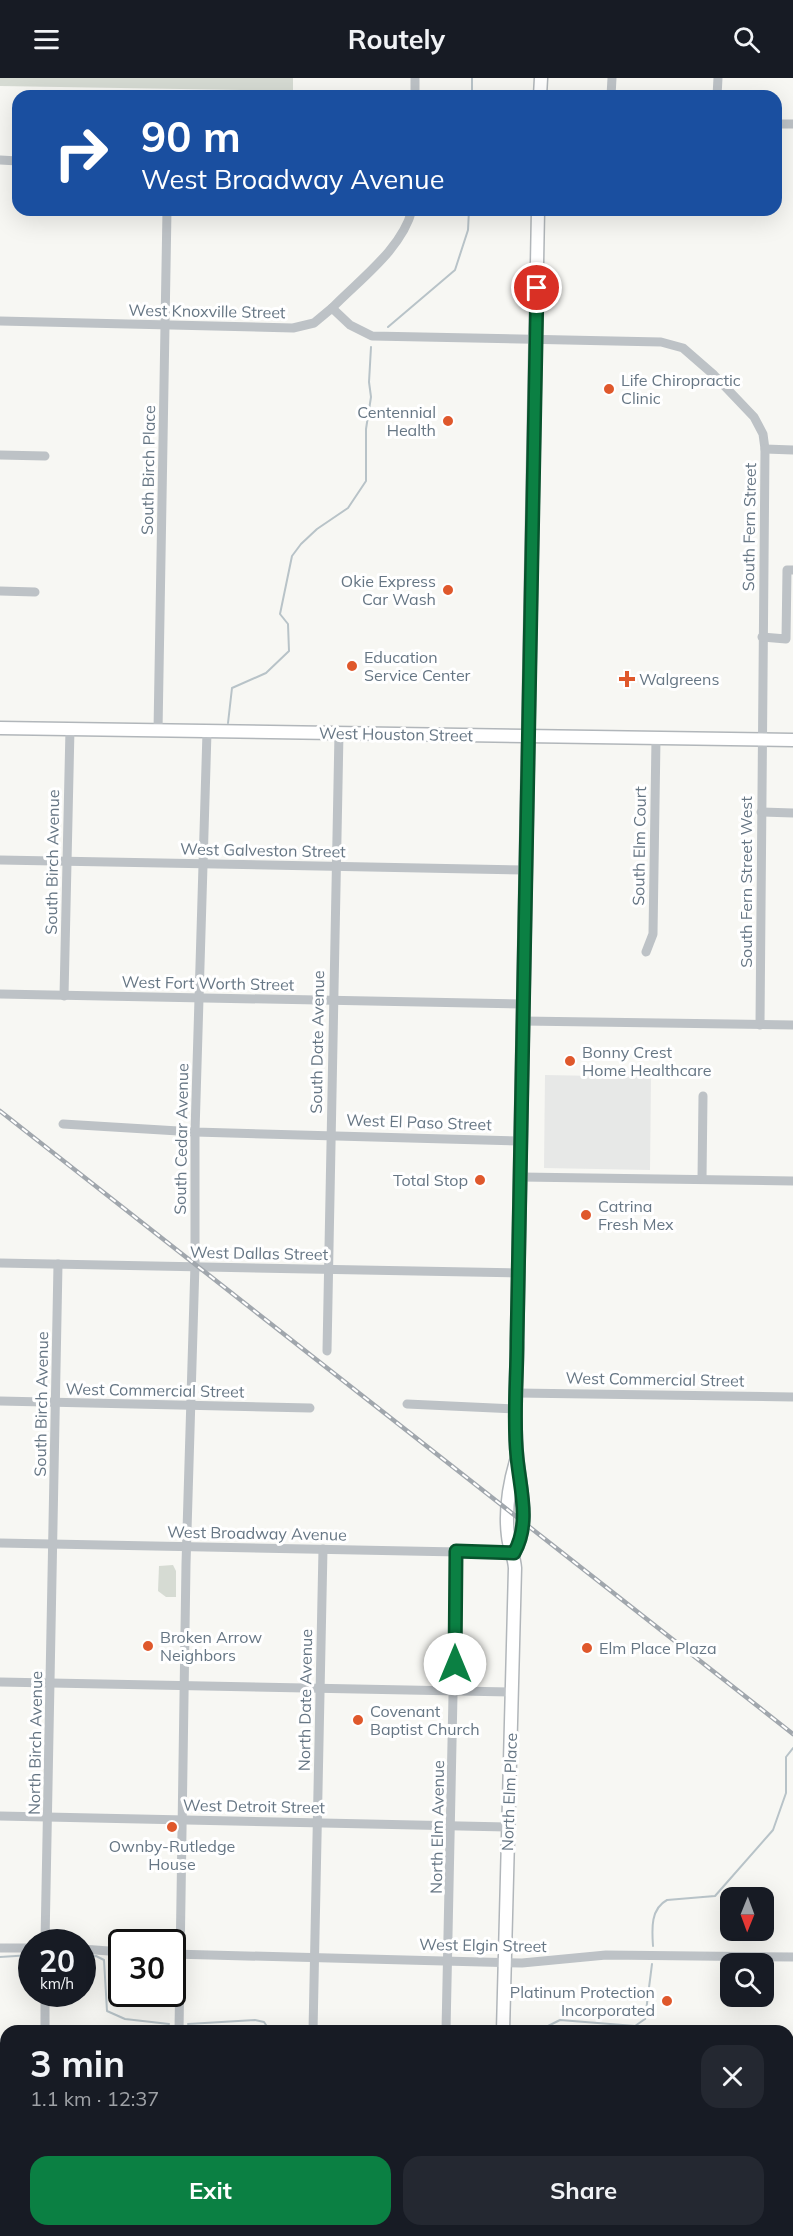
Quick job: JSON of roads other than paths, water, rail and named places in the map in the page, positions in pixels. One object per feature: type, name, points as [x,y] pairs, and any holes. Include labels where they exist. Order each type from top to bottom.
[{"type":"main road","name":"North Elm Place","points":[[503,2025],[514,1553],[522,1539],[523,1522],[522,1490],[517,1457],[518,1273],[538,216]]},
{"type":"main road","name":"West Houston Street","points":[[0,728],[793,740]]},
{"type":"street","name":"South Birch Place","points":[[158,731],[167,216]]},
{"type":"street","points":[[410,216],[396,241],[332,308],[350,325],[372,336],[536,340]]},
{"type":"street","name":"West Knoxville Street","points":[[0,321],[300,328],[320,320],[332,308]]},
{"type":"street","name":"South Fern Street","points":[[536,340],[661,342],[683,348],[754,417],[763,434],[765,449],[761,739]]},
{"type":"street","points":[[765,449],[793,450]]},
{"type":"street","points":[[0,455],[45,456]]},
{"type":"street","points":[[762,638],[786,639],[787,570],[793,570]]},
{"type":"street","points":[[0,591],[35,592]]},
{"type":"street","name":"South Birch Avenue","points":[[64,996],[70,729]]},
{"type":"street","name":"South Cedar Avenue","points":[[177,1929],[183,1820],[187,1547],[195,1267],[195,1132],[207,732]]},
{"type":"street","name":"South Date Avenue","points":[[327,1351],[339,734]]},
{"type":"street","name":"South Elm Court","points":[[646,951],[653,934],[656,739]]},
{"type":"street","name":"South Fern Street West","points":[[760,1025],[761,739]]},
{"type":"street","points":[[761,812],[793,813]]},
{"type":"street","name":"West Galveston Street","points":[[0,860],[526,870]]},
{"type":"street","name":"West Fort Worth Street","points":[[0,994],[524,1004]]},
{"type":"street","points":[[523,1022],[793,1025]]},
{"type":"street","points":[[702,1179],[703,1096]]},
{"type":"street","name":"West El Paso Street","points":[[63,1124],[195,1132],[521,1141]]},
{"type":"street","points":[[521,1177],[793,1181]]},
{"type":"street","name":"West Dallas Street","points":[[0,1263],[518,1273]]},
{"type":"street","name":"South Birch Avenue","points":[[53,1544],[58,1264]]},
{"type":"street","name":"West Commercial Street","points":[[517,1393],[793,1396]]},
{"type":"street","name":"West Commercial Street","points":[[0,1401],[310,1408]]},
{"type":"street","points":[[407,1404],[517,1408]]},
{"type":"street","name":"West Broadway Avenue","points":[[0,1543],[514,1553]]},
{"type":"street","name":"North Birch Avenue","points":[[45,1929],[53,1544]]},
{"type":"street","name":"North Date Avenue","points":[[313,2025],[323,1549]]},
{"type":"street","name":"North Elm Avenue","points":[[446,2025],[456,1551]]},
{"type":"street","points":[[0,1682],[512,1692]]},
{"type":"street","name":"West Detroit Street","points":[[0,1816],[507,1827]]},
{"type":"street","points":[[0,1948],[18,1948]]},
{"type":"street","name":"West Elgin Street","points":[[186,1954],[504,1962],[562,1961],[606,1955],[793,1957]]},
{"type":"street","points":[[45,2007],[45,2025]]},
{"type":"street","name":"South Cedar Avenue","points":[[178,2007],[179,2025]]},
{"type":"waterway","points":[[472,78],[472,90]]},
{"type":"waterway","points":[[388,327],[455,270],[468,230],[469,216]]},
{"type":"waterway","points":[[228,723],[232,688],[266,673],[289,651],[288,624],[280,614],[292,556],[317,529],[348,508],[366,481],[366,429],[371,397],[369,382],[371,347]]},
{"type":"waterway","points":[[653,1946],[653,1920],[661,1904],[667,1900],[715,1896],[773,1830],[786,1793],[786,1757],[793,1748]]},
{"type":"waterway","points":[[0,1957],[18,1956]]},
{"type":"waterway","points":[[96,1956],[104,1960],[107,2011],[125,2019],[169,2024]]},
{"type":"waterway","points":[[636,2025],[645,2019],[652,1964]]},
{"type":"waterway","points":[[188,2024],[255,2020],[264,2022],[266,2025]]},
{"type":"waterway","points":[[550,2025],[560,2020],[622,2025]]},
{"type":"railway","points":[[0,1111],[793,1734]]},
{"type":"place","name":"Life Chiropractic Clinic","points":[[609,389]]},
{"type":"place","name":"Centennial Health","points":[[448,421]]},
{"type":"place","name":"Okie Express Car Wash","points":[[448,590]]},
{"type":"place","name":"Education Service Center","points":[[352,666]]},
{"type":"place","name":"Walgreens","points":[[627,679]]},
{"type":"place","name":"Bonny Crest Home Healthcare","points":[[570,1061]]},
{"type":"place","name":"Total Stop","points":[[480,1180]]},
{"type":"place","name":"Catrina Fresh Mex","points":[[586,1215]]},
{"type":"place","name":"Broken Arrow Neighbors","points":[[148,1646]]},
{"type":"place","name":"Elm Place Plaza","points":[[587,1648]]},
{"type":"place","name":"Covenant Baptist Church","points":[[358,1720]]},
{"type":"place","name":"Ownby-Rutledge House","points":[[172,1827]]},
{"type":"place","name":"Platinum Protection Incorporated","points":[[667,2001]]}]
